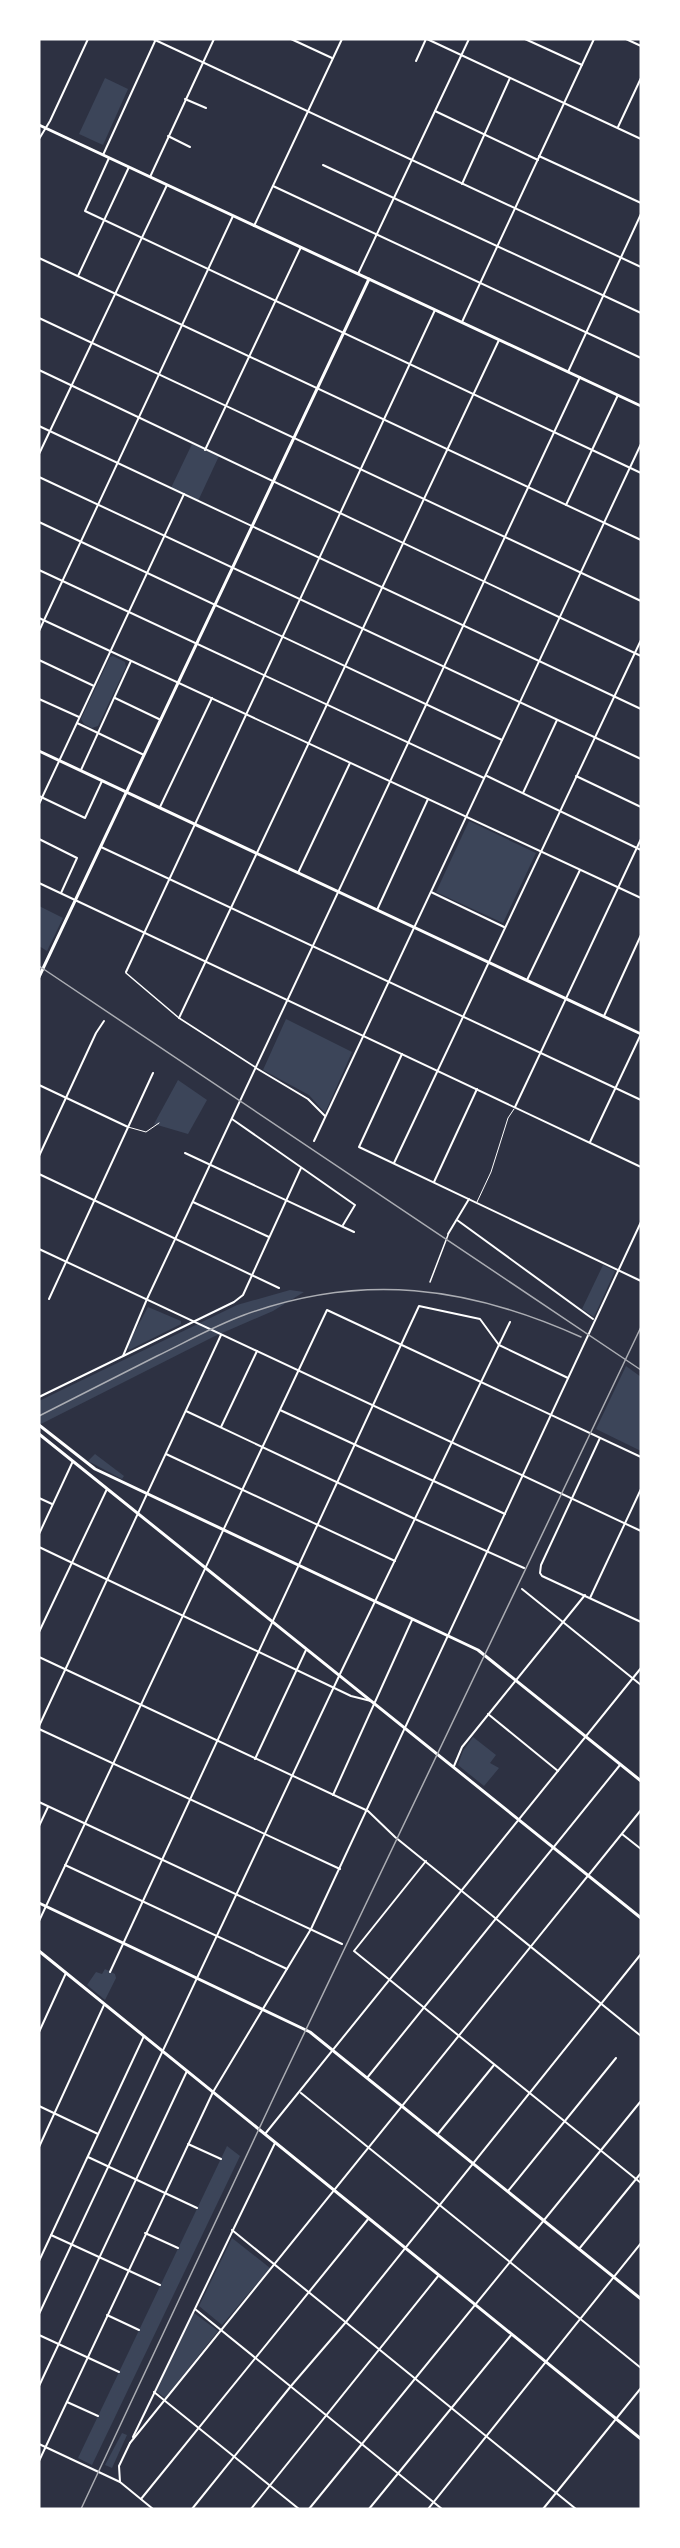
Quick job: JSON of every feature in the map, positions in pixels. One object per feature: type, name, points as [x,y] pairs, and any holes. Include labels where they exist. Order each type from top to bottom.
[{"type":"main road","points":[[39,125],[641,406]]},
{"type":"main road","points":[[39,978],[369,279]]},
{"type":"main road","points":[[39,751],[641,1034]]},
{"type":"main road","points":[[39,1425],[88,1464],[478,1650],[641,1781]]},
{"type":"main road","points":[[39,1434],[272,1619],[641,1918]]},
{"type":"main road","points":[[39,1903],[310,2032],[641,2299]]},
{"type":"main road","points":[[39,1951],[641,2439]]},
{"type":"street","points":[[39,139],[50,121],[88,39]]},
{"type":"street","points":[[103,155],[155,39],[641,267]]},
{"type":"street","points":[[150,177],[214,39]]},
{"type":"street","points":[[291,39],[333,58]]},
{"type":"street","points":[[254,225],[342,39]]},
{"type":"street","points":[[416,61],[426,39],[641,138]]},
{"type":"street","points":[[358,274],[469,39]]},
{"type":"street","points":[[525,39],[582,65]]},
{"type":"street","points":[[461,322],[594,39]]},
{"type":"street","points":[[626,39],[641,46]]},
{"type":"street","points":[[462,183],[510,78]]},
{"type":"street","points":[[618,128],[641,78]]},
{"type":"street","points":[[185,99],[206,108]]},
{"type":"street","points":[[435,111],[641,203]]},
{"type":"street","points":[[168,136],[190,147]]},
{"type":"street","points":[[109,158],[85,211],[641,473]]},
{"type":"street","points":[[323,165],[641,313]]},
{"type":"street","points":[[78,276],[129,167]]},
{"type":"street","points":[[39,454],[167,185]]},
{"type":"street","points":[[273,186],[641,358]]},
{"type":"street","points":[[568,372],[641,214]]},
{"type":"street","points":[[39,630],[233,216]]},
{"type":"street","points":[[205,450],[301,248]]},
{"type":"street","points":[[40,259],[641,540]]},
{"type":"street","points":[[326,1116],[308,1099],[179,1017],[126,972],[435,310]]},
{"type":"street","points":[[39,318],[641,601]]},
{"type":"street","points":[[179,1017],[499,340]]},
{"type":"street","points":[[39,370],[641,656]]},
{"type":"street","points":[[123,1356],[175,1239],[580,377]]},
{"type":"street","points":[[566,505],[618,395]]},
{"type":"street","points":[[39,426],[641,709]]},
{"type":"street","points":[[314,1141],[641,444]]},
{"type":"street","points":[[39,477],[641,759]]},
{"type":"street","points":[[39,804],[40,797],[184,494]]},
{"type":"street","points":[[39,522],[502,740]]},
{"type":"street","points":[[39,570],[408,742],[523,793],[641,850]]},
{"type":"street","points":[[39,618],[641,898]]},
{"type":"street","points":[[394,1163],[641,640]]},
{"type":"street","points":[[39,660],[94,686]]},
{"type":"street","points":[[81,771],[131,661]]},
{"type":"street","points":[[114,698],[161,720]]},
{"type":"street","points":[[159,808],[212,698]]},
{"type":"street","points":[[39,699],[79,717]]},
{"type":"street","points":[[523,793],[557,720]]},
{"type":"street","points":[[77,723],[144,755]]},
{"type":"street","points":[[298,873],[350,763]]},
{"type":"street","points":[[576,776],[641,807]]},
{"type":"street","points":[[40,797],[85,818],[102,781]]},
{"type":"street","points":[[377,910],[428,799]]},
{"type":"street","points":[[39,839],[77,858],[61,893]]},
{"type":"street","points":[[515,1107],[641,839]]},
{"type":"street","points":[[101,847],[641,1100]]},
{"type":"street","points":[[527,980],[580,870]]},
{"type":"street","points":[[39,883],[641,1167]]},
{"type":"street","points":[[431,892],[505,927]]},
{"type":"street","points":[[604,1016],[641,935]]},
{"type":"street","points":[[39,1156],[96,1033],[104,1021]]},
{"type":"street","points":[[590,1142],[641,1034]]},
{"type":"street","points":[[402,1054],[358,1147],[641,1281]]},
{"type":"street","points":[[49,1299],[153,1073]]},
{"type":"street","points":[[39,1085],[128,1127]]},
{"type":"street","points":[[434,1182],[477,1089]]},
{"type":"street","points":[[232,1119],[355,1205],[342,1226]]},
{"type":"street","points":[[185,1153],[354,1232]]},
{"type":"street","points":[[39,1397],[234,1302],[243,1295],[301,1168]]},
{"type":"street","points":[[39,1174],[279,1288]]},
{"type":"street","points":[[430,1282],[448,1234],[469,1199]]},
{"type":"street","points":[[193,1202],[270,1238]]},
{"type":"street","points":[[458,1220],[594,1320]]},
{"type":"street","points":[[39,2462],[213,2092],[311,1929],[641,1222]]},
{"type":"street","points":[[39,1249],[641,1531]]},
{"type":"street","points":[[110,1972],[297,1564],[419,1306],[480,1319],[499,1345],[568,1378]]},
{"type":"street","points":[[39,1921],[327,1310],[641,1457]]},
{"type":"street","points":[[39,2314],[333,1688],[510,1322]]},
{"type":"street","points":[[222,1334],[39,1727],[340,1869]]},
{"type":"street","points":[[221,1427],[257,1351]]},
{"type":"street","points":[[280,1410],[505,1514]]},
{"type":"street","points":[[186,1411],[487,1553],[524,1568]]},
{"type":"street","points":[[600,1438],[541,1565],[540,1573],[542,1576],[641,1622]]},
{"type":"street","points":[[166,1454],[395,1561]]},
{"type":"street","points":[[39,1534],[73,1461]]},
{"type":"street","points":[[39,1632],[107,1489]]},
{"type":"street","points":[[590,1598],[641,1489]]},
{"type":"street","points":[[39,1498],[52,1504]]},
{"type":"street","points":[[39,1547],[333,1688],[351,1696],[375,1702]]},
{"type":"street","points":[[522,1589],[641,1685]]},
{"type":"street","points":[[454,1766],[462,1747],[585,1596]]},
{"type":"street","points":[[333,1795],[413,1619]]},
{"type":"street","points":[[255,1759],[307,1648]]},
{"type":"street","points":[[39,1657],[368,1811],[641,2036]]},
{"type":"street","points":[[265,2134],[641,1668]]},
{"type":"street","points":[[488,1714],[558,1771]]},
{"type":"street","points":[[367,2078],[621,1765]]},
{"type":"street","points":[[39,1802],[342,1944]]},
{"type":"street","points":[[39,1826],[48,1806]]},
{"type":"street","points":[[130,2444],[641,1810]]},
{"type":"street","points":[[622,1834],[641,1850]]},
{"type":"street","points":[[426,1861],[354,1951],[641,2183]]},
{"type":"street","points":[[65,1865],[287,1969]]},
{"type":"street","points":[[192,2509],[406,2248],[641,1954]]},
{"type":"street","points":[[39,2032],[66,1973]]},
{"type":"street","points":[[39,2147],[105,2004]]},
{"type":"street","points":[[39,2261],[144,2036]]},
{"type":"street","points":[[508,2191],[616,2058]]},
{"type":"street","points":[[437,2135],[494,2065]]},
{"type":"street","points":[[39,2386],[187,2071]]},
{"type":"street","points":[[300,2092],[641,2368]]},
{"type":"street","points":[[309,2509],[641,2101]]},
{"type":"street","points":[[39,2106],[98,2134]]},
{"type":"street","points":[[120,2482],[119,2466],[275,2142]]},
{"type":"street","points":[[188,2144],[221,2159]]},
{"type":"street","points":[[87,2157],[197,2208]]},
{"type":"street","points":[[579,2249],[641,2173]]},
{"type":"street","points":[[141,2499],[369,2218]]},
{"type":"street","points":[[232,2230],[576,2509]]},
{"type":"street","points":[[145,2233],[178,2248]]},
{"type":"street","points":[[51,2235],[160,2286]]},
{"type":"street","points":[[428,2509],[641,2243]]},
{"type":"street","points":[[251,2509],[439,2275]]},
{"type":"street","points":[[194,2309],[442,2509]]},
{"type":"street","points":[[107,2315],[139,2330]]},
{"type":"street","points":[[369,2509],[512,2334]]},
{"type":"street","points":[[39,2335],[119,2372]]},
{"type":"street","points":[[543,2509],[641,2388]]},
{"type":"street","points":[[154,2392],[299,2509]]},
{"type":"street","points":[[67,2402],[98,2416]]},
{"type":"street","points":[[39,2444],[120,2482],[153,2509]]},
{"type":"lane","points":[[477,1202],[491,1172],[508,1118],[515,1107]]},
{"type":"lane","points":[[128,1127],[146,1132],[159,1123]]},
{"type":"shaded area","points":[[105,78],[128,89],[103,145],[79,134]]},
{"type":"shaded area","points":[[192,444],[219,456],[198,501],[171,488]]},
{"type":"shaded area","points":[[113,656],[125,662],[126,667],[98,726],[92,728],[84,724],[81,719],[110,657]]},
{"type":"shaded area","points":[[469,821],[536,853],[503,923],[436,892]]},
{"type":"shaded area","points":[[39,906],[63,918],[47,951],[39,946]]},
{"type":"shaded area","points":[[286,1019],[352,1052],[325,1113],[309,1095],[263,1070]]},
{"type":"shaded area","points":[[178,1080],[207,1100],[188,1134],[154,1124]]},
{"type":"shaded area","points":[[603,1265],[615,1271],[594,1317],[582,1309]]},
{"type":"shaded area","points":[[290,1290],[304,1292],[273,1311],[213,1337],[39,1425],[39,1401],[237,1305]]},
{"type":"shaded area","points":[[148,1307],[181,1321],[181,1324],[129,1350],[127,1346]]},
{"type":"shaded area","points":[[626,1366],[641,1377],[641,1451],[596,1429]]},
{"type":"shaded area","points":[[95,1454],[124,1476],[122,1479],[88,1461]]},
{"type":"shaded area","points":[[473,1737],[496,1755],[490,1763],[499,1768],[484,1786],[458,1765],[463,1751]]},
{"type":"shaded area","points":[[105,1969],[115,1974],[116,1978],[105,2000],[87,1985],[96,1972],[102,1974]]},
{"type":"shaded area","points":[[227,2146],[240,2156],[92,2465],[78,2458]]},
{"type":"shaded area","points":[[232,2238],[270,2268],[222,2325],[199,2306]]},
{"type":"shaded area","points":[[194,2313],[218,2331],[165,2398],[156,2391]]},
{"type":"shaded area","points":[[122,2433],[127,2435],[112,2468],[105,2465]]},
{"type":"railway","points":[[39,966],[641,1370]]},
{"type":"railway","points":[[39,1416],[233,1319],[288,1302],[331,1293],[373,1290],[414,1291],[456,1296],[497,1306],[581,1337]]},
{"type":"railway","points":[[81,2509],[280,2084],[641,1327]]}]
